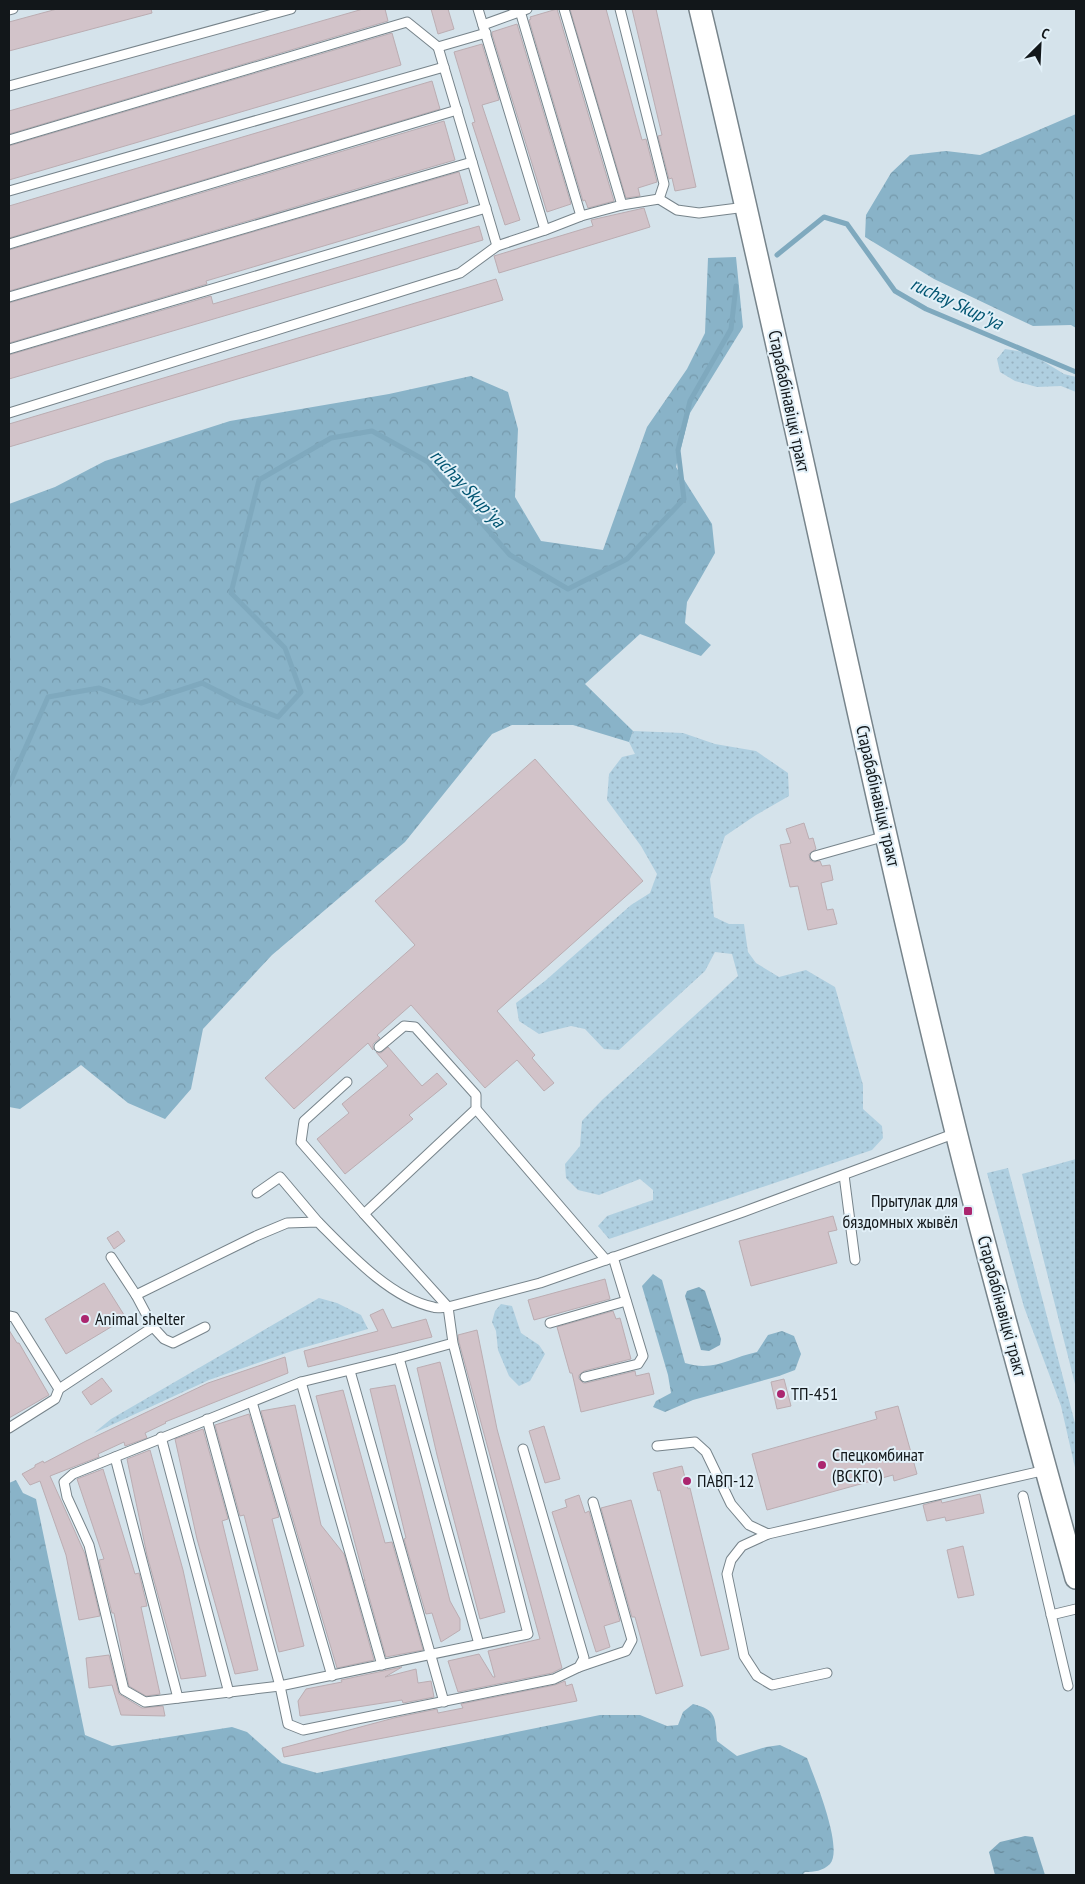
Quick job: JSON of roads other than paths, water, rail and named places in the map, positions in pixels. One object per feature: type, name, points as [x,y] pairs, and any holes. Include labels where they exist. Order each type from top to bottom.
[{"type":"street","name":"Старабабінавіцкі тракт","points":[[700,9],[747,207],[886,836],[956,1133],[1076,1578]]},
{"type":"lane","points":[[9,10],[13,9]]},
{"type":"lane","points":[[9,86],[291,9]]},
{"type":"lane","points":[[478,9],[545,230]]},
{"type":"lane","points":[[564,9],[622,204]]},
{"type":"lane","points":[[620,9],[664,184],[659,199]]},
{"type":"lane","points":[[438,47],[485,29],[523,10],[581,216]]},
{"type":"lane","points":[[9,140],[407,22],[438,47],[497,246]]},
{"type":"lane","points":[[9,191],[444,67]]},
{"type":"lane","points":[[9,244],[457,110]]},
{"type":"lane","points":[[9,297],[472,162]]},
{"type":"lane","points":[[9,413],[460,273],[497,246],[581,216],[622,204],[659,199],[677,210],[699,213],[747,207]]},
{"type":"lane","points":[[9,349],[486,208]]},
{"type":"lane","points":[[815,856],[886,836]]},
{"type":"lane","points":[[379,1048],[404,1026],[415,1027],[476,1095],[476,1109],[610,1258],[643,1356],[638,1364],[585,1377]]},
{"type":"lane","points":[[347,1082],[304,1121],[301,1142],[448,1307],[453,1343],[528,1634],[280,1686],[145,1702],[124,1690],[89,1545],[67,1497],[64,1482],[73,1474],[115,1456],[300,1382],[350,1371],[453,1343]]},
{"type":"lane","points":[[364,1214],[476,1109]]},
{"type":"lane","points":[[257,1193],[280,1177],[318,1222],[352,1256],[400,1294],[434,1308],[448,1307],[540,1283],[844,1175],[956,1133]]},
{"type":"lane","points":[[844,1175],[855,1260]]},
{"type":"lane","points":[[136,1295],[271,1229],[287,1223],[318,1222]]},
{"type":"lane","points":[[111,1257],[136,1295],[153,1327],[164,1340],[173,1343],[205,1327]]},
{"type":"lane","points":[[550,1323],[626,1301]]},
{"type":"lane","points":[[9,1316],[14,1317],[59,1389]]},
{"type":"lane","points":[[9,1428],[55,1399],[59,1389],[153,1327]]},
{"type":"lane","points":[[399,1358],[479,1644]]},
{"type":"lane","points":[[350,1371],[444,1702]]},
{"type":"lane","points":[[300,1382],[382,1665]]},
{"type":"lane","points":[[252,1402],[332,1676]]},
{"type":"lane","points":[[206,1419],[280,1686],[288,1724],[303,1730],[554,1679],[579,1667],[626,1651],[632,1640],[593,1502]]},
{"type":"lane","points":[[161,1438],[229,1693]]},
{"type":"lane","points":[[657,1446],[695,1442],[706,1452],[730,1504],[749,1525],[768,1534]]},
{"type":"lane","points":[[523,1449],[584,1658],[579,1667]]},
{"type":"lane","points":[[115,1456],[178,1698]]},
{"type":"lane","points":[[827,1673],[772,1685],[757,1676],[744,1656],[727,1574],[731,1560],[742,1546],[768,1534],[1046,1470]]},
{"type":"lane","points":[[1023,1496],[1068,1686]]},
{"type":"lane","points":[[1051,1615],[1076,1609]]},
{"type":"water","points":[[699,1287],[705,1291],[721,1339],[720,1345],[709,1351],[701,1350],[685,1296],[687,1291]]},
{"type":"water","points":[[1025,1836],[1033,1837],[1045,1875],[995,1875],[989,1852],[1000,1842]]},
{"type":"waterway","name":"ruchay Skup’’ya","points":[[777,255],[824,217],[847,224],[895,291],[926,309],[1076,372]]},
{"type":"waterway","name":"ruchay Skup’’ya","points":[[9,785],[48,697],[99,688],[141,703],[202,683],[241,703],[278,717],[301,692],[285,648],[231,593],[259,480],[331,438],[372,431],[428,462],[510,555],[568,589],[627,559],[684,499],[678,450],[690,401],[731,329],[736,286]]},
{"type":"place","name":"Прытулак для бяздомных жывёл","points":[[968,1211]]},
{"type":"place","name":"Animal shelter","points":[[85,1319]]},
{"type":"place","name":"ТП-451","points":[[781,1394]]},
{"type":"place","name":"Спецкомбинат (ВСКГО)","points":[[822,1465]]},
{"type":"place","name":"ПАВП-12","points":[[687,1481]]}]
